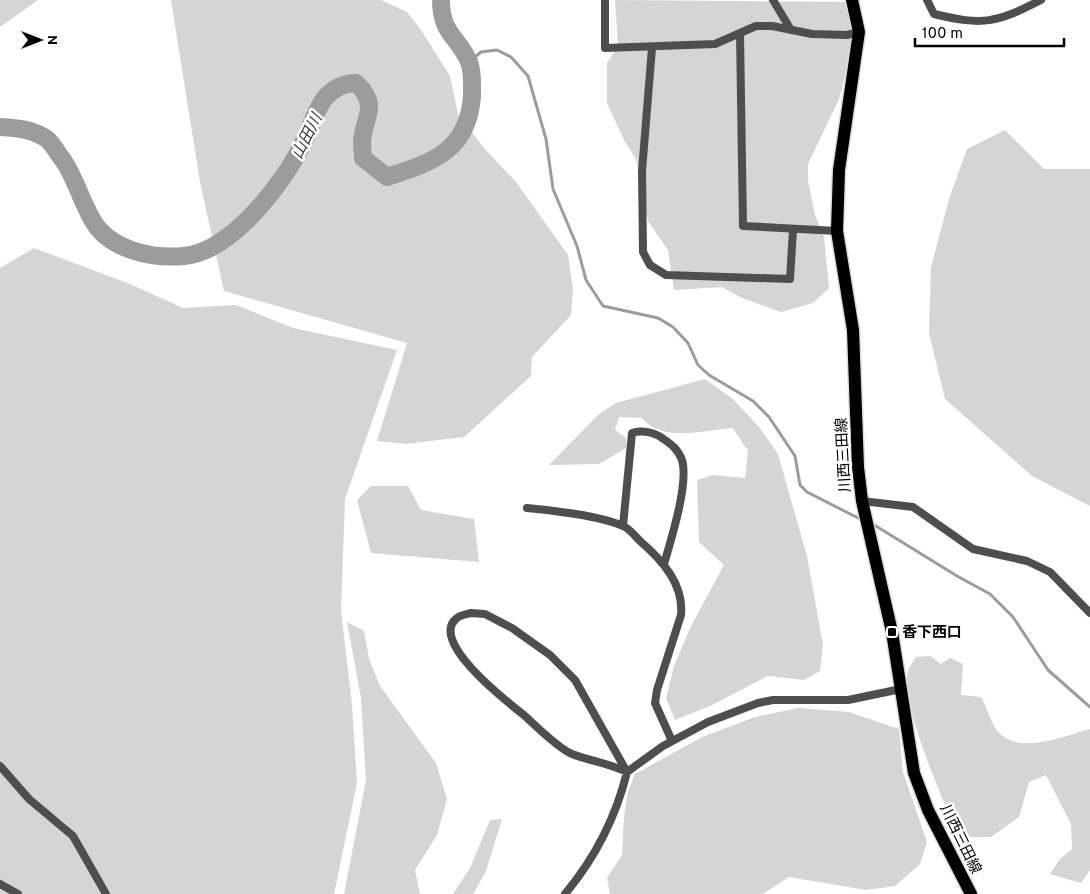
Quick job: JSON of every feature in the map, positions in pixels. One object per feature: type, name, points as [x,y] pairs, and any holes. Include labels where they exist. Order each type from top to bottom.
[{"type":"main road","name":"川西三田線","points":[[852,0],[859,32],[839,170],[837,231],[853,330],[858,467],[865,513],[892,632],[914,773],[928,810],[970,894]]},
{"type":"street","points":[[605,0],[605,48],[652,48],[715,44],[756,26],[772,26],[812,34],[848,35],[859,32]]},
{"type":"street","points":[[773,0],[791,30]]},
{"type":"street","points":[[927,0],[934,14],[964,21],[992,21],[1041,0]]},
{"type":"street","points":[[740,33],[743,226],[837,231]]},
{"type":"street","points":[[652,48],[642,171],[643,252],[650,265],[666,276],[790,279],[793,230]]},
{"type":"street","points":[[624,526],[632,433],[638,431],[657,435],[675,447],[682,461],[679,505],[664,564]]},
{"type":"street","points":[[865,513],[912,507],[973,548],[1027,561],[1050,572],[1090,613]]},
{"type":"street","points":[[528,508],[593,518],[624,526],[664,564],[680,591],[682,602],[681,615],[657,690],[655,703],[672,741]]},
{"type":"street","points":[[471,613],[485,614],[512,628],[550,655],[575,680],[586,696],[602,730],[627,772],[605,762],[571,754],[483,682],[456,648],[452,636],[452,623],[457,618],[471,613]]},
{"type":"street","points":[[564,894],[594,856],[623,788],[627,772],[672,741],[708,722],[758,703],[773,700],[848,700],[902,688]]},
{"type":"street","points":[[0,766],[29,799],[74,836],[106,894]]},
{"type":"street","points":[[0,884],[18,894]]},
{"type":"shaded area","points":[[0,0],[38,0],[0,27]]},
{"type":"shaded area","points":[[171,0],[381,0],[407,12],[421,30],[450,76],[458,114],[484,148],[516,182],[568,255],[573,289],[571,315],[532,357],[531,376],[464,437],[406,444],[377,441],[407,343],[224,291],[200,182]]},
{"type":"shaded area","points":[[615,0],[848,2],[854,43],[839,99],[808,164],[808,181],[815,215],[824,237],[829,288],[813,303],[781,312],[742,298],[722,287],[674,290],[668,250],[648,221],[636,159],[624,140],[607,103],[607,63],[618,46]]},
{"type":"shaded area","points":[[1005,130],[1044,169],[1090,169],[1090,506],[1032,476],[945,399],[929,333],[931,267],[949,199],[967,149]]},
{"type":"shaded area","points":[[34,248],[130,284],[183,308],[236,305],[293,328],[397,350],[345,499],[341,610],[352,705],[357,783],[334,894],[0,894],[0,268]]},
{"type":"shaded area","points":[[705,379],[733,399],[759,427],[778,454],[807,556],[823,645],[820,671],[804,680],[768,676],[710,706],[675,720],[666,698],[674,666],[691,626],[724,565],[699,542],[697,480],[713,475],[745,478],[748,451],[733,428],[672,433],[650,426],[642,418],[619,417],[615,430],[626,438],[626,448],[599,464],[549,465],[599,414],[616,403]]},
{"type":"shaded area","points":[[371,486],[408,486],[421,510],[474,519],[479,562],[371,553],[357,500]]},
{"type":"shaded area","points":[[347,622],[364,631],[369,659],[380,686],[436,763],[447,799],[437,835],[415,870],[420,894],[344,894],[366,780],[361,698]]},
{"type":"shaded area","points":[[930,656],[941,664],[950,658],[963,664],[961,695],[981,697],[996,729],[1005,737],[1015,742],[1041,742],[1090,729],[1090,870],[1081,883],[1050,874],[1059,860],[1072,849],[1071,824],[1046,775],[1029,782],[1019,817],[991,837],[959,837],[925,754],[910,706],[907,686],[908,671],[916,657]]},
{"type":"shaded area","points":[[798,708],[849,712],[899,729],[903,772],[927,842],[920,864],[895,886],[866,890],[789,877],[763,894],[610,894],[607,878],[622,855],[624,816],[628,792],[635,774],[702,737],[755,717]]},
{"type":"shaded area","points":[[502,819],[486,871],[473,894],[453,894],[470,868],[490,820]]},
{"type":"waterway","name":"山田川","points":[[0,127],[30,131],[47,139],[68,167],[93,221],[100,231],[121,246],[146,254],[172,257],[202,252],[220,242],[237,229],[269,195],[294,159],[324,99],[338,87],[356,83],[367,98],[369,111],[363,133],[363,158],[387,177],[433,159],[445,152],[455,142],[464,130],[469,115],[472,96],[472,74],[465,54],[451,35],[444,21],[441,0]]},
{"type":"waterway","points":[[469,62],[481,52],[497,50],[511,57],[528,76],[546,139],[553,189],[577,246],[586,280],[603,306],[658,318],[673,327],[688,343],[698,365],[709,375],[753,401],[769,417],[795,456],[800,485],[807,492],[862,520]]},
{"type":"waterway","points":[[871,523],[990,594],[1013,617],[1048,670],[1090,707]]},
{"type":"place","name":"香下西口","points":[[892,632]]}]
